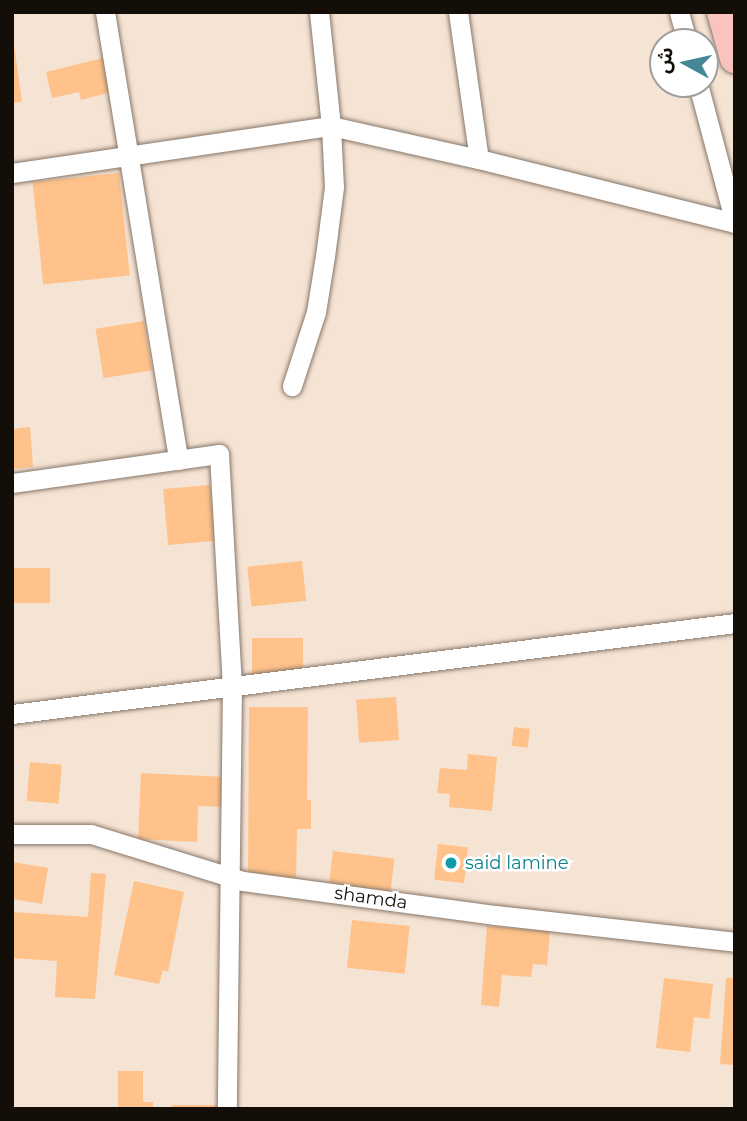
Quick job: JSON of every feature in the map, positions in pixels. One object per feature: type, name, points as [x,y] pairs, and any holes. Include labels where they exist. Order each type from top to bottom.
[{"type":"main road","points":[[722,12],[735,58]]},
{"type":"street","points":[[106,12],[178,460]]},
{"type":"street","points":[[292,386],[316,312],[334,187],[331,126],[319,12]]},
{"type":"street","points":[[458,12],[479,159]]},
{"type":"street","points":[[12,173],[331,126],[479,159],[735,223],[702,98]]},
{"type":"street","points":[[12,484],[219,454],[232,685],[227,1109]]},
{"type":"street","points":[[12,714],[735,623]]},
{"type":"street","name":"shamda","points":[[12,834],[91,834],[230,877],[510,917],[735,942]]},
{"type":"building","points":[[12,30],[22,102],[12,103]]},
{"type":"building","points":[[103,58],[111,92],[81,100],[79,92],[52,98],[46,72]]},
{"type":"building","points":[[119,173],[130,275],[43,285],[32,182]]},
{"type":"building","points":[[144,321],[152,370],[103,378],[96,329]]},
{"type":"building","points":[[30,427],[33,467],[12,469],[12,429]]},
{"type":"building","points":[[210,485],[215,541],[168,545],[163,489]]},
{"type":"building","points":[[302,561],[306,601],[251,607],[247,567]]},
{"type":"building","points":[[12,568],[50,568],[50,603],[12,603]]},
{"type":"building","points":[[252,638],[303,638],[303,676],[252,676]]},
{"type":"building","points":[[396,697],[399,740],[359,743],[356,700]]},
{"type":"building","points":[[249,707],[308,707],[307,800],[311,800],[311,829],[297,829],[296,886],[248,885]]},
{"type":"building","points":[[514,727],[530,729],[528,748],[512,746]]},
{"type":"building","points":[[468,754],[497,757],[492,811],[449,807],[450,794],[437,793],[440,768],[467,770]]},
{"type":"building","points":[[30,762],[62,765],[58,804],[27,801]]},
{"type":"building","points":[[141,773],[226,777],[224,807],[198,806],[197,842],[138,839]]},
{"type":"building","name":"said lamine","points":[[438,844],[468,847],[464,883],[434,880]]},
{"type":"building","points":[[333,851],[395,859],[390,895],[328,888]]},
{"type":"building","points":[[12,862],[48,868],[42,904],[12,899]]},
{"type":"building","points":[[91,873],[106,874],[95,999],[55,997],[57,961],[12,958],[12,912],[88,917]]},
{"type":"building","points":[[134,881],[184,892],[168,972],[163,970],[159,984],[114,975]]},
{"type":"building","points":[[352,920],[410,926],[405,974],[347,968]]},
{"type":"building","points":[[487,926],[550,931],[547,965],[533,964],[531,977],[502,975],[499,1007],[481,1005]]},
{"type":"building","points":[[664,978],[713,984],[709,1019],[694,1017],[690,1052],[656,1048]]},
{"type":"building","points":[[726,978],[735,978],[735,1065],[720,1064]]},
{"type":"building","points":[[118,1071],[143,1071],[143,1102],[153,1102],[153,1109],[118,1109]]},
{"type":"building","points":[[172,1105],[221,1105],[221,1109],[172,1109]]},
{"type":"place","name":"said lamine","points":[[451,863]]}]
